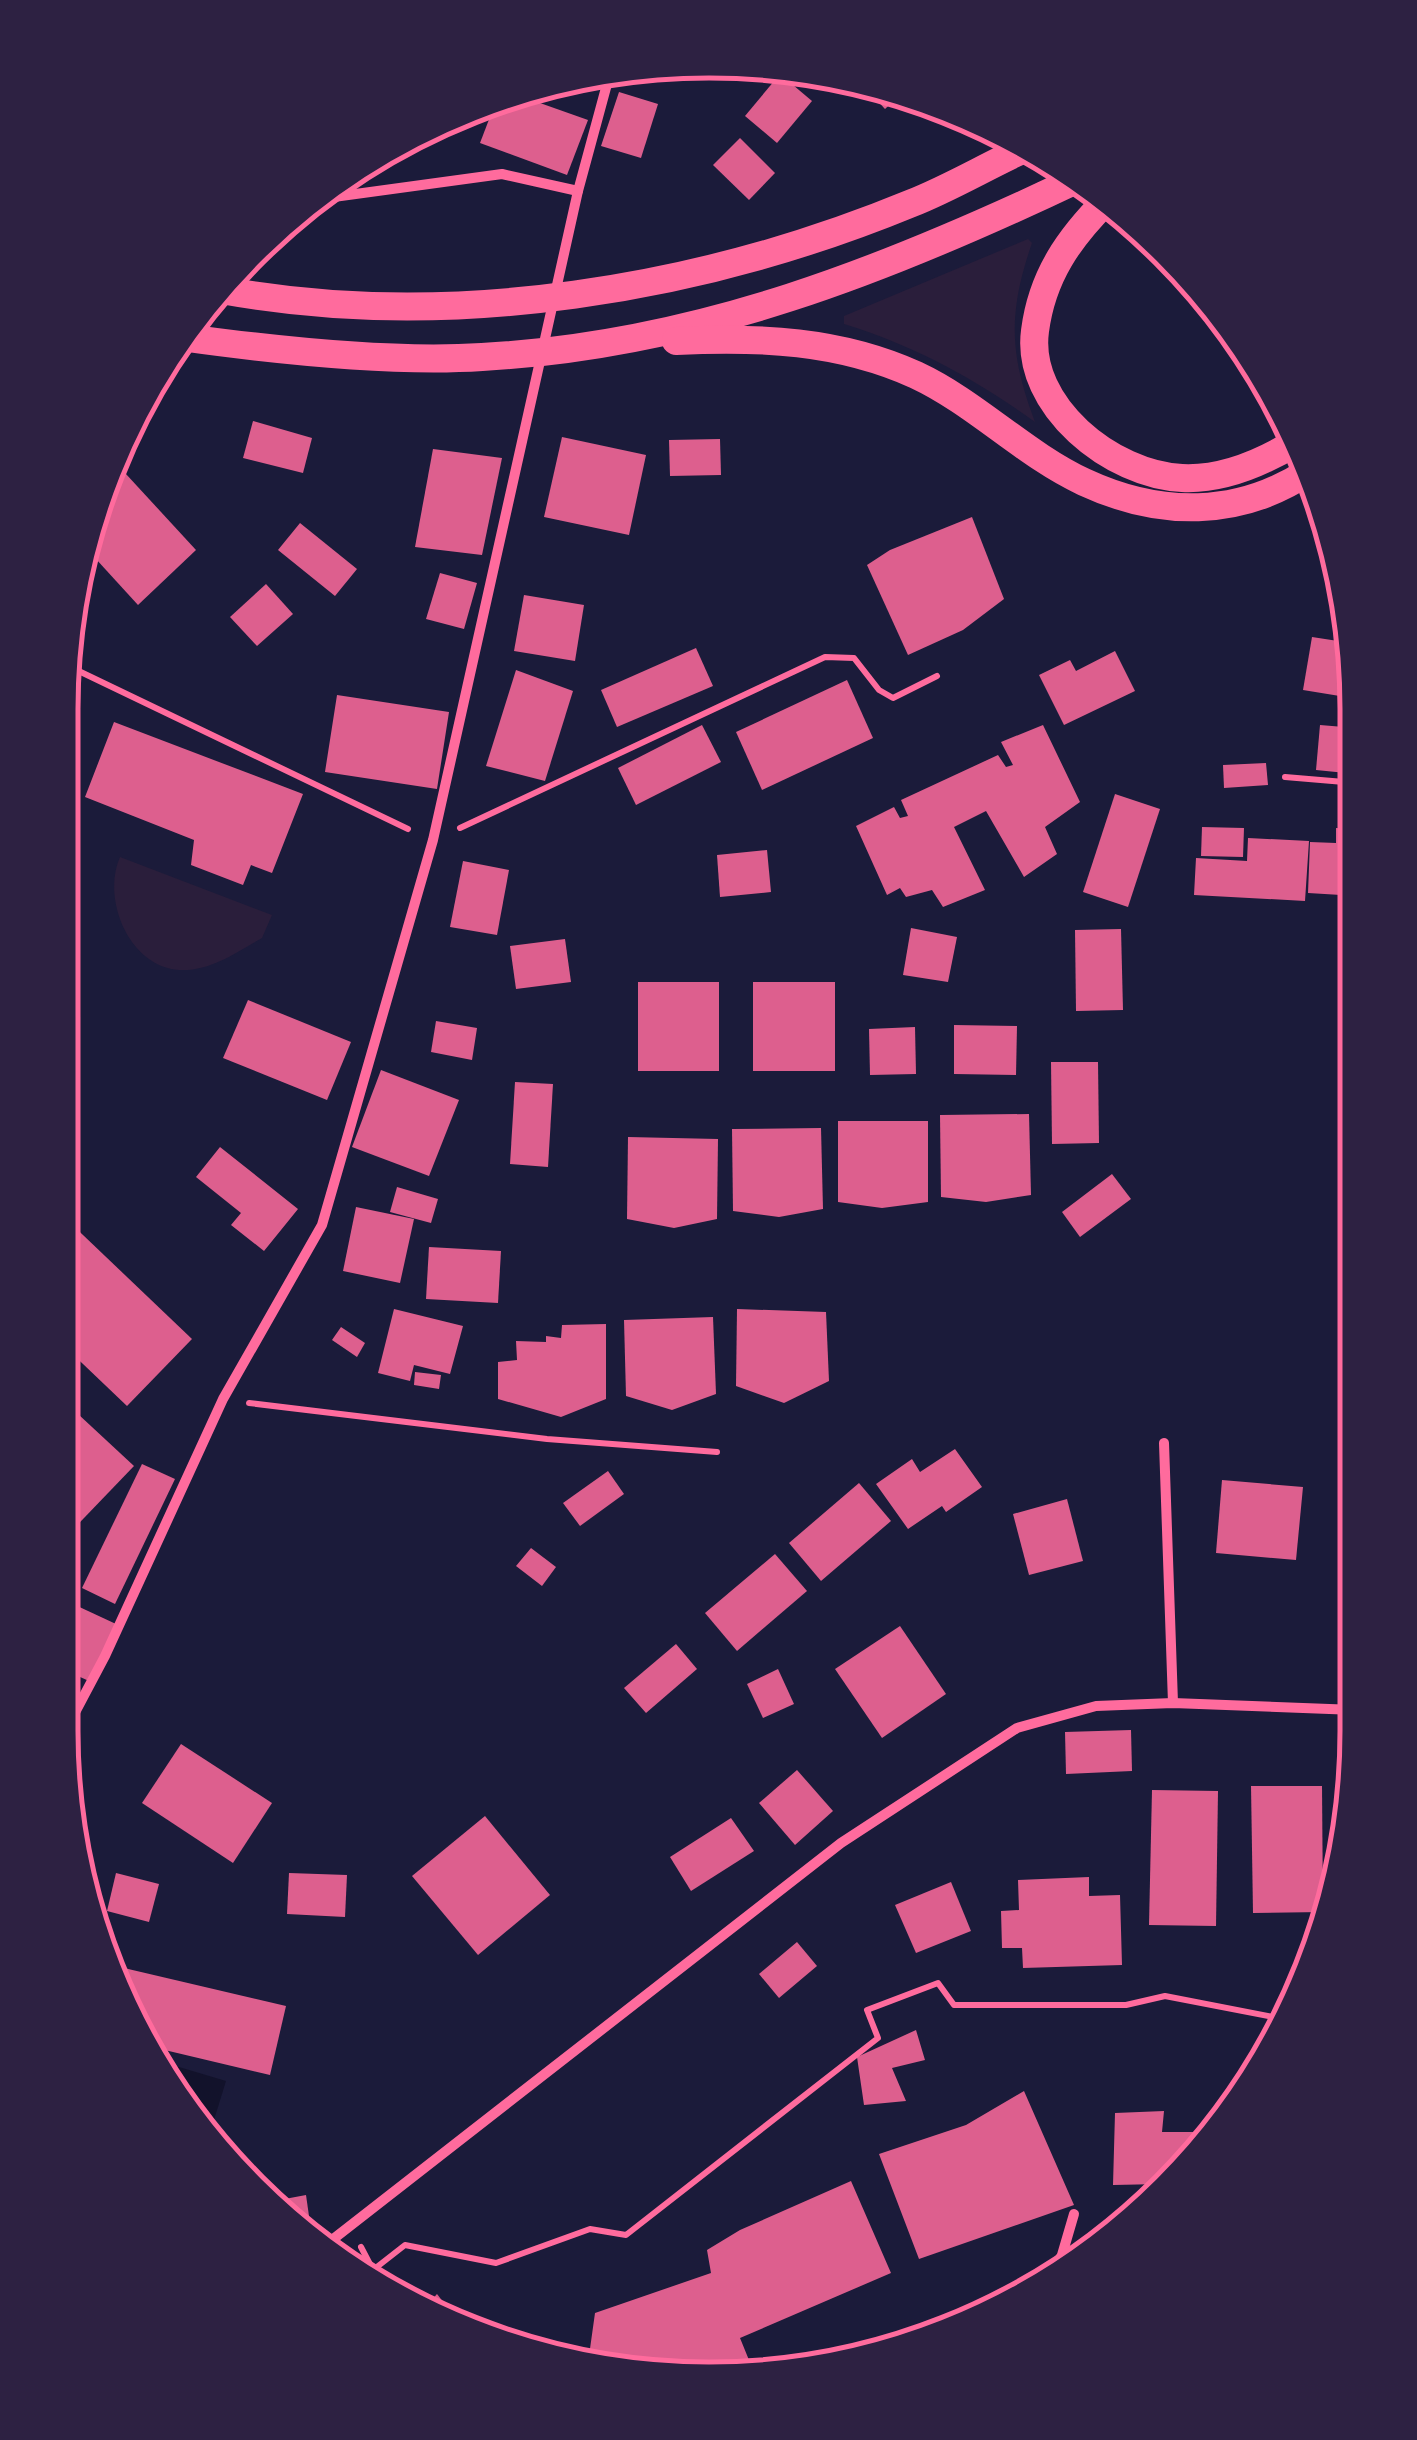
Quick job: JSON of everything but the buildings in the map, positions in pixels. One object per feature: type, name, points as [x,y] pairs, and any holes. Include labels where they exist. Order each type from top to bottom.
[{"type":"highway","points":[[234,292],[384,306],[586,294],[821,236],[914,203],[1011,155]]},
{"type":"highway","points":[[600,346],[780,304],[894,263],[1062,186]]},
{"type":"highway","points":[[1097,211],[1056,260],[1034,334],[1040,378],[1064,418],[1097,446],[1138,467],[1180,478],[1222,476],[1283,449]]},
{"type":"highway","points":[[197,339],[267,349],[479,358],[600,346],[786,339],[850,351],[917,376],[1082,481],[1159,506],[1202,510],[1217,507],[1247,500],[1295,478]]},
{"type":"street","points":[[78,1707],[224,1399],[322,1225],[433,840],[578,190],[606,86]]},
{"type":"street","points":[[341,196],[502,174],[578,190]]},
{"type":"street","points":[[1164,1443],[1173,1703]]},
{"type":"street","points":[[335,2239],[841,1843],[1017,1728],[1096,1706],[1173,1703],[1340,1709]]},
{"type":"street","points":[[1062,2254],[1074,2214]]},
{"type":"path","points":[[79,671],[433,840],[825,657],[854,658],[879,690],[892,698],[937,676]]},
{"type":"path","points":[[1285,777],[1340,781]]},
{"type":"path","points":[[224,1399],[546,1439],[718,1452]]},
{"type":"path","points":[[376,2267],[405,2245],[496,2262],[590,2229],[626,2236],[878,2038],[867,2010],[938,1984],[954,2005],[1126,2005],[1165,1996],[1271,2017]]},
{"type":"path","points":[[352,2228],[368,2263]]},
{"type":"shaded area","points":[[1028,239],[1032,243],[1019,291],[1015,333],[1020,375],[1035,422],[943,365],[844,324],[844,316]]},
{"type":"shaded area","points":[[120,857],[272,915],[262,938],[224,959],[194,969],[164,967],[148,958],[124,929],[118,911],[114,892]]},
{"type":"shaded area","points":[[174,2065],[226,2081],[214,2120],[208,2116]]}]
